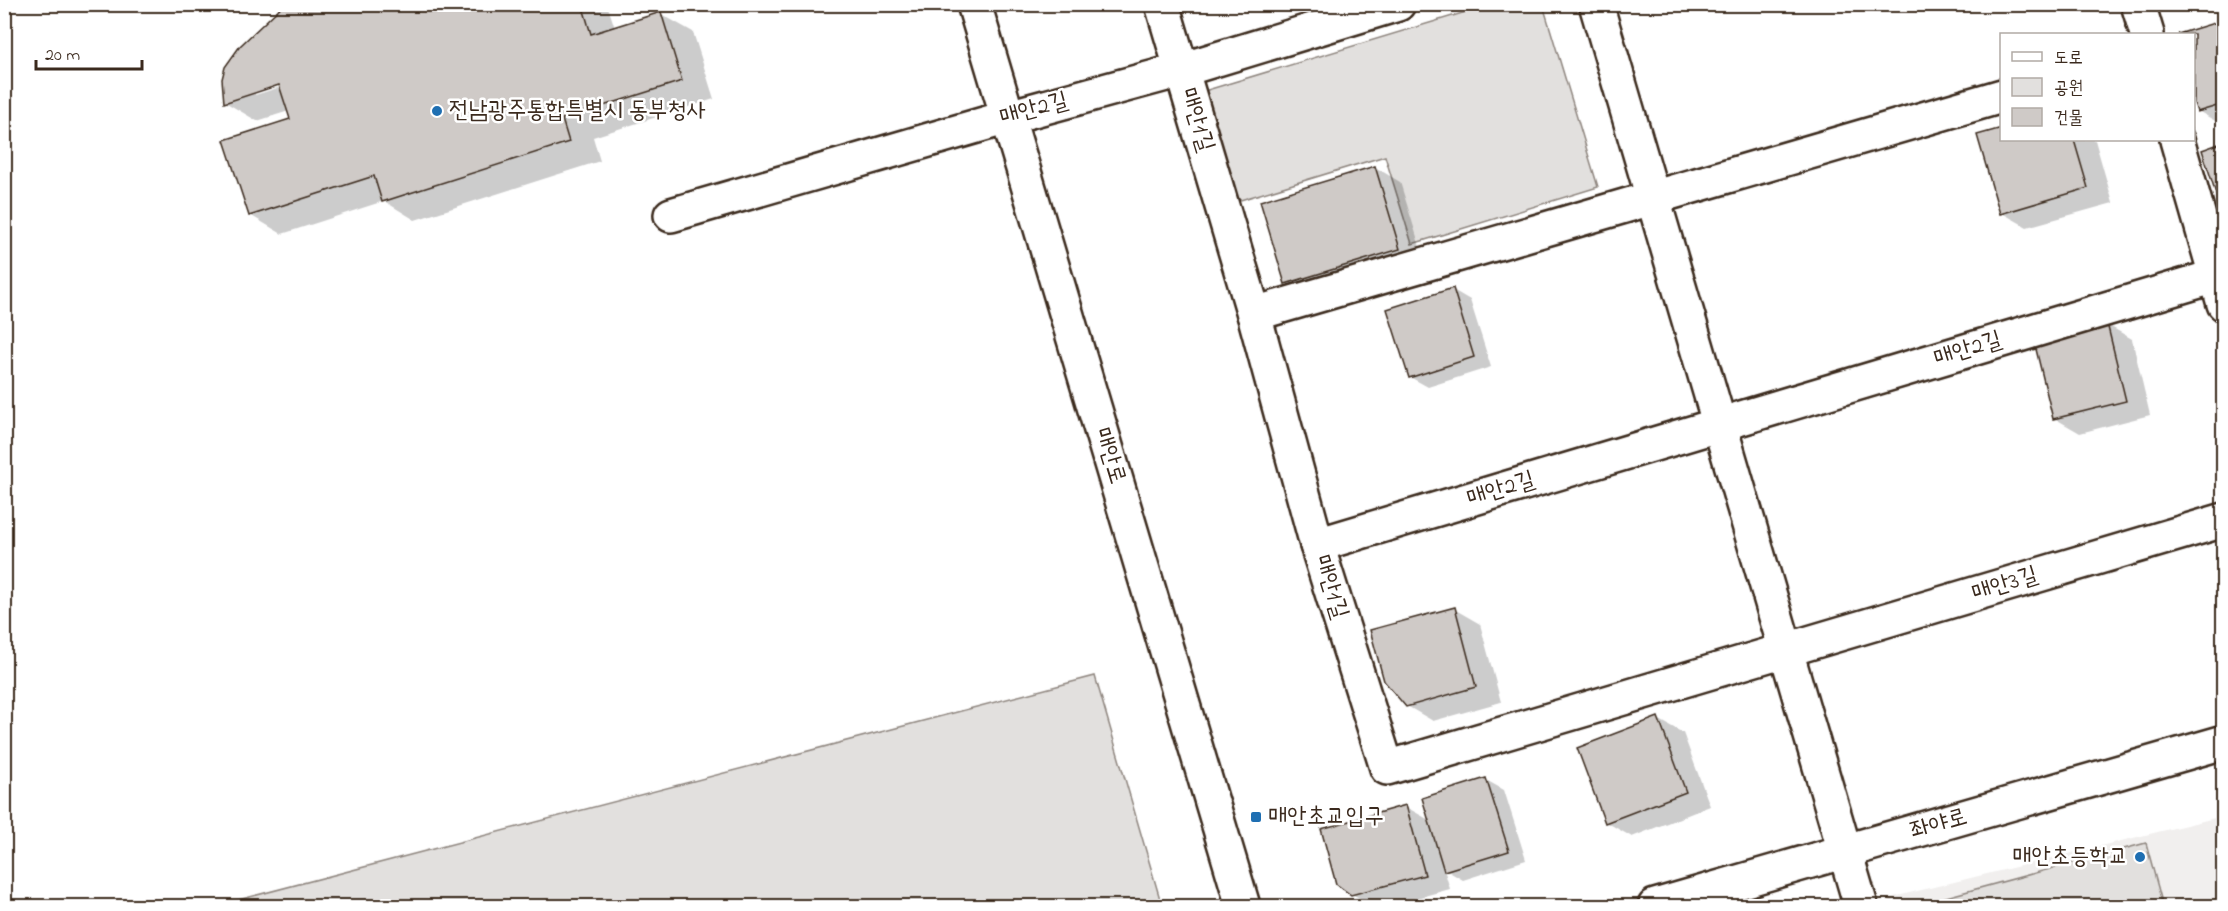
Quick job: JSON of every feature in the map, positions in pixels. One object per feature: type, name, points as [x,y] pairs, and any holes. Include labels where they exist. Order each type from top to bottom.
[{"type":"street","name":"매안로","points":[[974,4],[1243,906]]},
{"type":"street","name":"매안1길","points":[[1162,4],[1254,314],[1317,545],[1387,768],[1786,650]]},
{"type":"street","name":"매안2길","points":[[671,215],[1008,117],[1181,70],[1398,4]]},
{"type":"street","points":[[1596,4],[1861,906]]},
{"type":"street","points":[[2138,4],[2147,33]]},
{"type":"street","points":[[1254,314],[2000,96]]},
{"type":"street","points":[[2177,141],[2220,290]]},
{"type":"street","name":"매안2길","points":[[1317,545],[1720,424],[2220,290]]},
{"type":"street","name":"매안3길","points":[[1786,650],[2223,520]]},
{"type":"street","name":"좌야로","points":[[1655,906],[2223,742]]},
{"type":"shaded area","name":"매안초등학교","points":[[2223,816],[2223,906],[1891,906],[1889,898]]},
{"type":"green space","points":[[1489,5],[1543,5],[1598,187],[1412,244],[1385,156],[1237,201],[1204,91]]},
{"type":"green space","points":[[1095,676],[1162,906],[215,906]]},
{"type":"green space","points":[[2146,843],[2163,906],[1913,906]]},
{"type":"building","name":"전남광주통합특별시 동부청사","points":[[284,4],[582,4],[591,34],[661,12],[682,81],[562,119],[569,142],[382,202],[374,176],[249,216],[224,140],[290,119],[279,85],[224,103],[222,79],[225,67],[240,46]]},
{"type":"building","points":[[2224,20],[2224,104],[2197,112],[2195,106],[2195,33],[2181,33]]},
{"type":"building","points":[[2000,129],[2000,141],[2074,141],[2088,188],[2000,214],[1977,135]]},
{"type":"building","points":[[2224,142],[2224,219],[2202,150]]},
{"type":"building","points":[[1375,166],[1400,249],[1285,284],[1260,201]]},
{"type":"building","points":[[1453,288],[1474,357],[1409,378],[1387,309]]},
{"type":"building","points":[[2107,323],[2126,401],[2053,419],[2034,341]]},
{"type":"building","points":[[1455,607],[1476,687],[1406,707],[1384,681],[1370,630]]},
{"type":"building","points":[[1658,717],[1686,792],[1605,823],[1577,748]]},
{"type":"building","points":[[1486,778],[1509,851],[1444,871],[1422,798]]},
{"type":"building","points":[[1406,805],[1425,875],[1351,895],[1336,884],[1321,829]]},
{"type":"place","name":"전남광주통합특별시 동부청사","points":[[437,111]]},
{"type":"place","name":"매안초교입구","points":[[1256,817]]},
{"type":"place","name":"매안초등학교","points":[[2140,857]]}]
